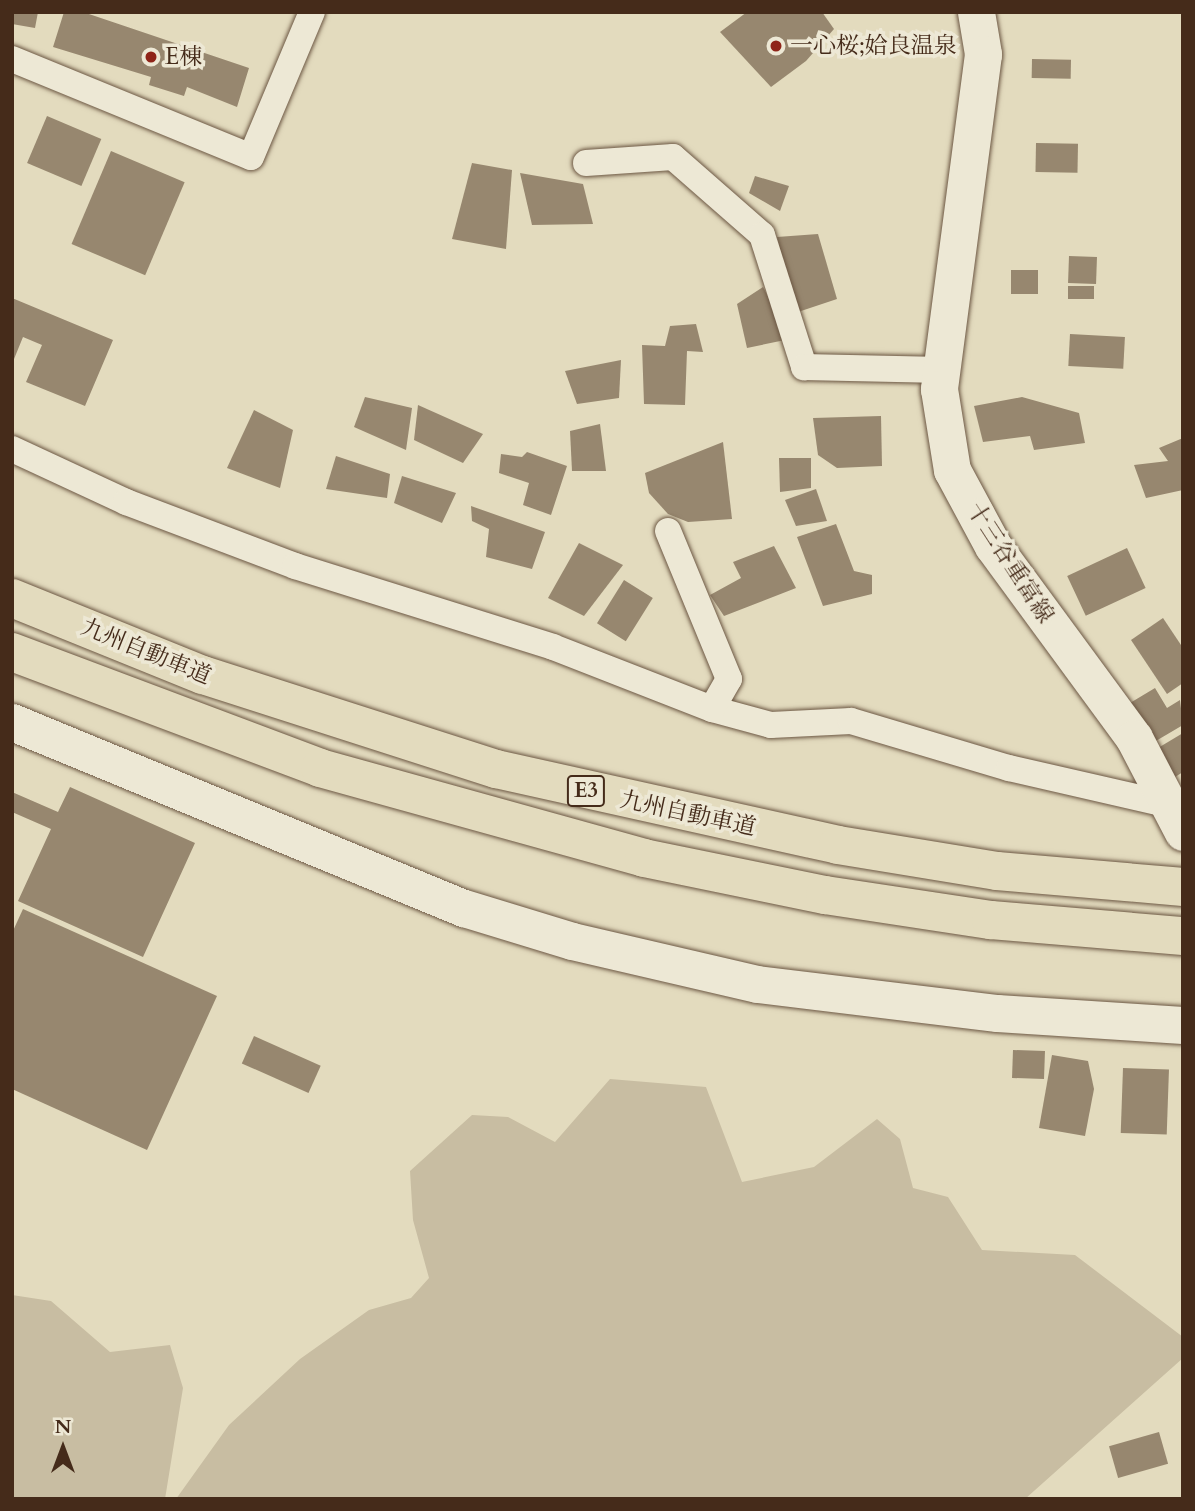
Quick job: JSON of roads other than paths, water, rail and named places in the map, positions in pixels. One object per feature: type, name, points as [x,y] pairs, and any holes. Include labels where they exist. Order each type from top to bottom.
[{"type":"highway","name":"九州自動車道","points":[[12,598],[240,688],[522,776],[838,845],[997,871],[1183,887]]},
{"type":"highway","name":"E3","points":[[12,652],[320,768],[644,858],[825,895],[991,920],[1183,936]]},
{"type":"street","points":[[12,60],[251,156],[312,12]]},
{"type":"street","name":"十三谷重富線","points":[[976,12],[983,54],[939,389],[952,470],[993,546],[1134,738],[1179,812]]},
{"type":"street","points":[[586,163],[673,158],[762,235],[804,367],[942,370]]},
{"type":"street","points":[[12,449],[126,502],[295,566],[541,643],[712,709],[771,725],[851,721],[1009,768],[1179,812]]},
{"type":"street","points":[[668,531],[729,679],[712,709]]},
{"type":"street","points":[[12,722],[464,908],[572,941],[757,984],[997,1013],[1183,1025]]},
{"type":"place","name":"一心桜;姶良温泉","points":[[776,46]]},
{"type":"place","name":"E棟","points":[[151,57]]}]
